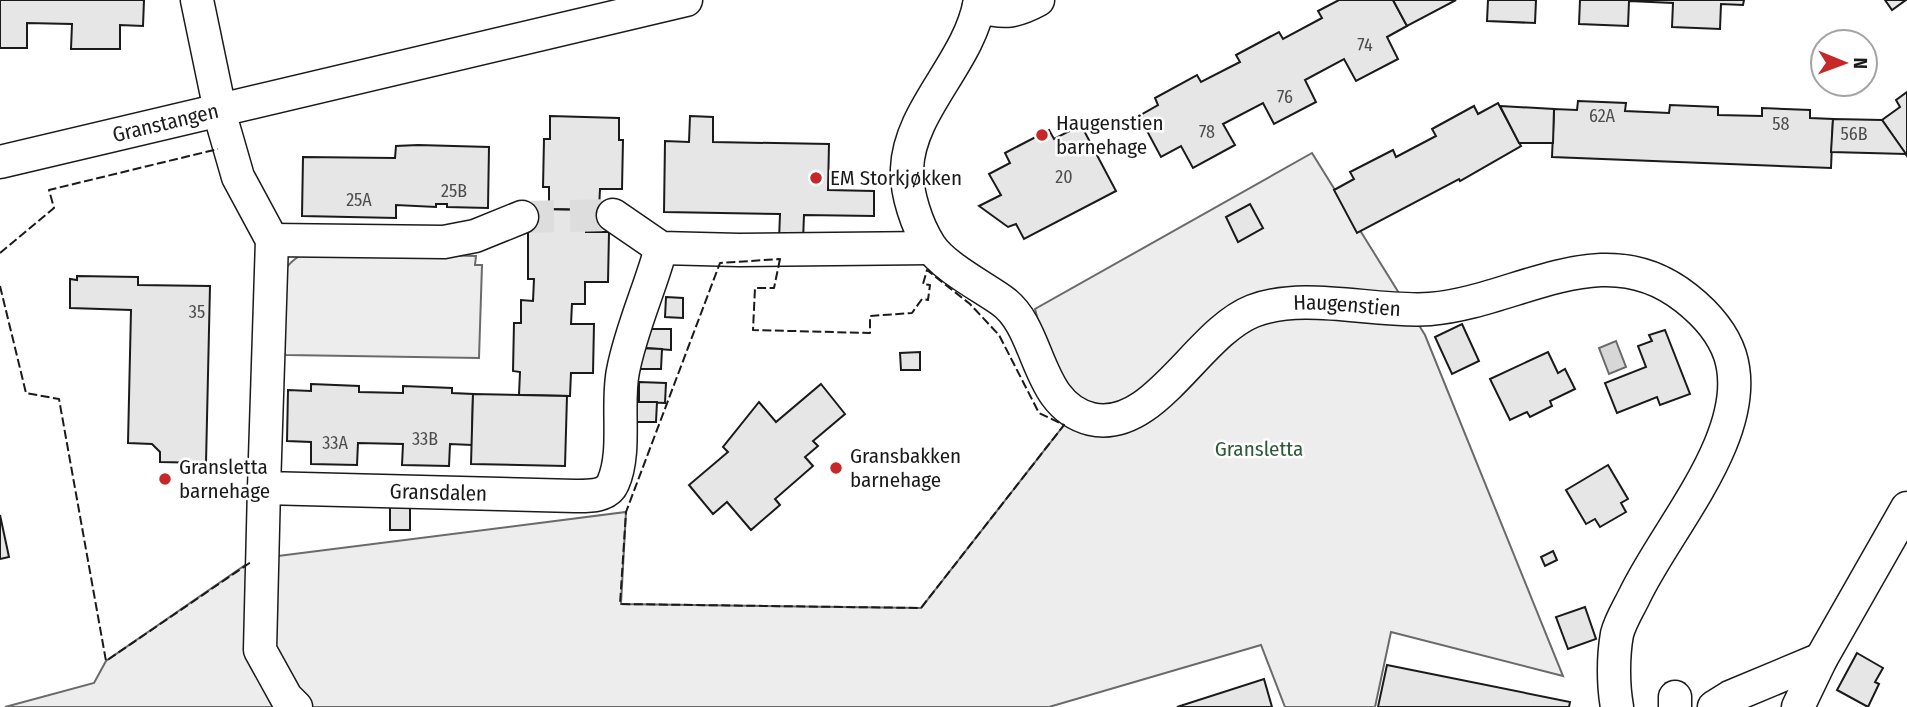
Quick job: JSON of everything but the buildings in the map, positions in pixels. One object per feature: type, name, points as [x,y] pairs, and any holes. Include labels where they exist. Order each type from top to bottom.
[{"type":"street","name":"Granstangen","points":[[0,162],[220,111],[197,0]]},
{"type":"street","points":[[296,707],[286,697],[260,650],[272,240],[238,177],[220,111],[686,0]]},
{"type":"street","points":[[613,215],[661,248],[931,248],[908,194],[908,157],[920,122],[966,45],[980,3],[1005,13],[1018,11],[1038,0]]},
{"type":"street","points":[[272,240],[444,242],[475,236],[522,217]]},
{"type":"street","name":"Gransdalen","points":[[264,488],[575,496],[594,496],[607,491],[613,484],[618,460],[622,372],[661,248]]},
{"type":"street","name":"Haugenstien","points":[[931,248],[1008,304],[1026,332],[1045,379],[1066,405],[1089,419],[1117,420],[1144,408],[1215,333],[1254,311],[1298,303],[1381,310],[1433,309],[1480,300],[1577,270],[1628,271],[1673,287],[1708,315],[1730,356],[1733,388],[1723,441],[1646,570],[1618,632],[1617,707]]},
{"type":"street","points":[[1798,707],[1821,659],[1907,508]]},
{"type":"street","points":[[1714,707],[1730,697],[1821,659]]},
{"type":"green space","name":"Gransletta","points":[[1312,153],[1425,335],[1563,676],[1391,632],[1375,707],[1285,707],[1261,645],[1049,707],[5,707],[94,683],[106,661],[254,559],[626,512],[621,604],[921,608],[1064,425],[1035,309]]},
{"type":"green space","points":[[305,252],[476,256],[475,265],[482,265],[479,358],[286,355],[276,347],[275,293],[283,271]]},
{"type":"shaded area","points":[[1616,341],[1626,367],[1609,374],[1599,348]]},
{"type":"tunnel","points":[[522,217],[613,215]]},
{"type":"fence","points":[[0,253],[54,208],[49,190],[218,149]]},
{"type":"fence","points":[[780,259],[774,288],[755,288],[753,330],[870,333],[870,316],[912,313],[922,299],[928,300],[930,285],[923,284],[927,270],[970,304],[999,335],[1039,413],[1064,425],[921,608],[620,604],[626,512],[720,263],[780,259]]},
{"type":"fence","points":[[0,286],[26,393],[59,399],[106,661],[251,562]]},
{"type":"place","name":"Haugenstien barnehage","points":[[1042,135]]},
{"type":"place","name":"EM Storkjøkken","points":[[816,178]]},
{"type":"place","name":"Gransbakken barnehage","points":[[836,468]]},
{"type":"place","name":"Gransletta barnehage","points":[[165,479]]}]
